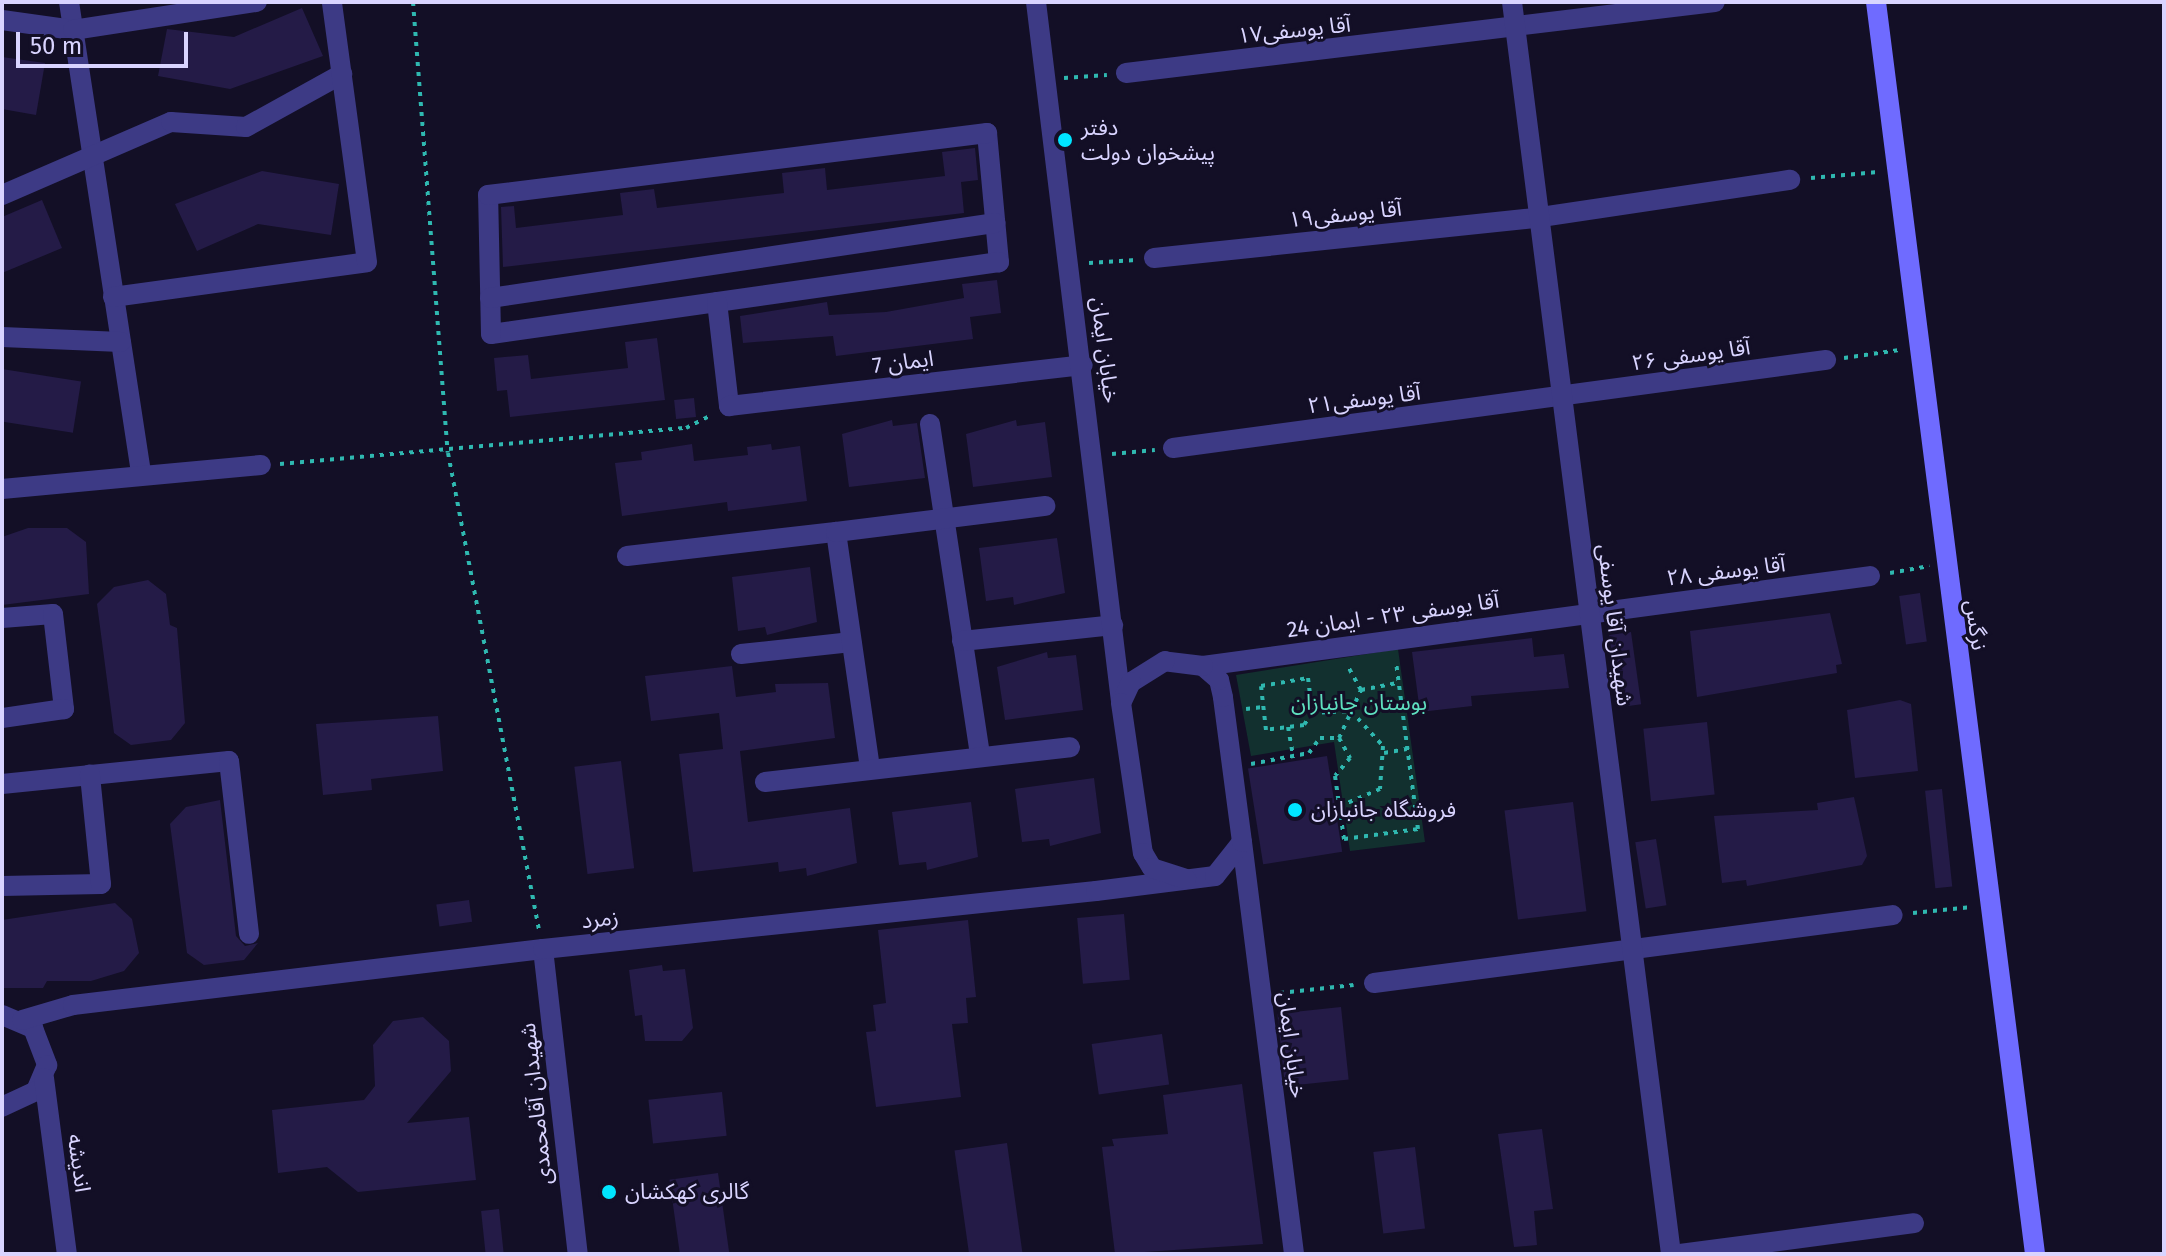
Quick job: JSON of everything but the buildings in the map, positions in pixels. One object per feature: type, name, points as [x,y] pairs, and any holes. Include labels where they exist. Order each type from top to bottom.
[{"type":"main road","name":"نرگس","points":[[1876,2],[1943,563],[1991,905],[2035,1254]]},
{"type":"street","points":[[69,2],[141,475]]},
{"type":"street","points":[[2,20],[73,30],[257,2]]},
{"type":"street","points":[[113,297],[367,262],[332,2]]},
{"type":"street","name":"خیابان ایمان","points":[[1036,2],[1083,365],[1121,703],[1143,853]]},
{"type":"street","name":"شهیدان آقا یوسفی","points":[[1512,2],[1671,1254]]},
{"type":"street","name":"آقا یوسفی۱۷","points":[[1126,73],[1515,30],[1715,2]]},
{"type":"street","points":[[2,195],[93,161],[171,122],[246,127],[342,74]]},
{"type":"street","points":[[987,133],[995,223],[999,262],[491,334],[488,195],[987,133]]},
{"type":"street","name":"آقا یوسفی۱۹","points":[[1154,258],[1541,217],[1790,180]]},
{"type":"street","points":[[490,298],[995,223]]},
{"type":"street","points":[[717,302],[729,406]]},
{"type":"street","points":[[2,337],[121,342]]},
{"type":"street","name":"آقا یوسفی ۲۶","points":[[1562,398],[1826,360]]},
{"type":"street","name":"ایمان 7","points":[[729,406],[1083,365]]},
{"type":"street","name":"آقا یوسفی۲۱","points":[[1173,448],[1562,398]]},
{"type":"street","points":[[930,424],[980,755]]},
{"type":"street","points":[[2,489],[261,465]]},
{"type":"street","points":[[627,556],[1045,506]]},
{"type":"street","points":[[836,532],[870,768]]},
{"type":"street","name":"آقا یوسفی ۲۸","points":[[1589,612],[1870,576]]},
{"type":"street","name":"آقا یوسفی ۲۳ - ایمان 24","points":[[1121,703],[1146,668],[1165,661],[1203,666],[1589,612]]},
{"type":"street","points":[[2,618],[53,614],[64,709],[2,718]]},
{"type":"street","points":[[962,641],[1113,625]]},
{"type":"street","points":[[741,654],[851,642]]},
{"type":"street","name":"خیابان ایمان","points":[[1203,666],[1219,680],[1294,1254]]},
{"type":"street","points":[[765,782],[1070,747]]},
{"type":"street","points":[[2,784],[229,761],[249,934]]},
{"type":"street","points":[[2,886],[101,884],[90,775]]},
{"type":"street","points":[[1215,876],[1242,842]]},
{"type":"street","points":[[1096,891],[1130,873],[1143,853],[1152,868],[1186,879]]},
{"type":"street","name":"زمرد","points":[[12,1018],[73,1005],[543,949],[1186,879],[1236,874],[1247,884]]},
{"type":"street","points":[[1374,983],[1893,915]]},
{"type":"street","name":"شهیدان آقامحمدی","points":[[543,949],[578,1254]]},
{"type":"street","name":"انديشه","points":[[12,1018],[46,1052],[44,1078],[67,1254]]},
{"type":"street","points":[[2,1107],[24,1101],[44,1078]]},
{"type":"street","points":[[1680,1254],[1914,1223]]},
{"type":"path","points":[[413,2],[448,453],[543,949]]},
{"type":"path","points":[[1046,80],[1126,73]]},
{"type":"path","points":[[1790,180],[1897,170]]},
{"type":"path","points":[[1070,265],[1154,258]]},
{"type":"path","points":[[1826,360],[1917,348]]},
{"type":"path","points":[[261,465],[448,453],[686,428],[729,406]]},
{"type":"path","points":[[1093,456],[1173,448]]},
{"type":"path","points":[[1870,576],[1943,563]]},
{"type":"path","points":[[1339,738],[1350,758],[1335,776],[1344,839],[1418,829],[1393,639]]},
{"type":"path","points":[[1347,646],[1350,672],[1361,690]]},
{"type":"path","points":[[1308,678],[1312,713],[1304,725],[1266,730],[1261,686],[1308,678]]},
{"type":"path","points":[[1361,690],[1399,683]]},
{"type":"path","points":[[1339,738],[1361,690]]},
{"type":"path","points":[[1312,713],[1351,711],[1374,730],[1384,753],[1380,789],[1340,806]]},
{"type":"path","points":[[1288,727],[1293,756]]},
{"type":"path","points":[[1232,767],[1309,753],[1320,738],[1339,738]]},
{"type":"path","points":[[1384,753],[1407,749]]},
{"type":"path","points":[[1893,915],[1991,905]]},
{"type":"path","points":[[1261,995],[1374,983]]},
{"type":"green space","name":"بوستان جانبازان","points":[[1398,649],[1425,842],[1350,851],[1334,742],[1251,756],[1236,675]]},
{"type":"place","name":"دفتر پیشخوان دولت","points":[[1065,140]]},
{"type":"place","name":"فروشگاه جانبازان","points":[[1295,810]]},
{"type":"place","name":"گالری کهکشان","points":[[609,1192]]}]
